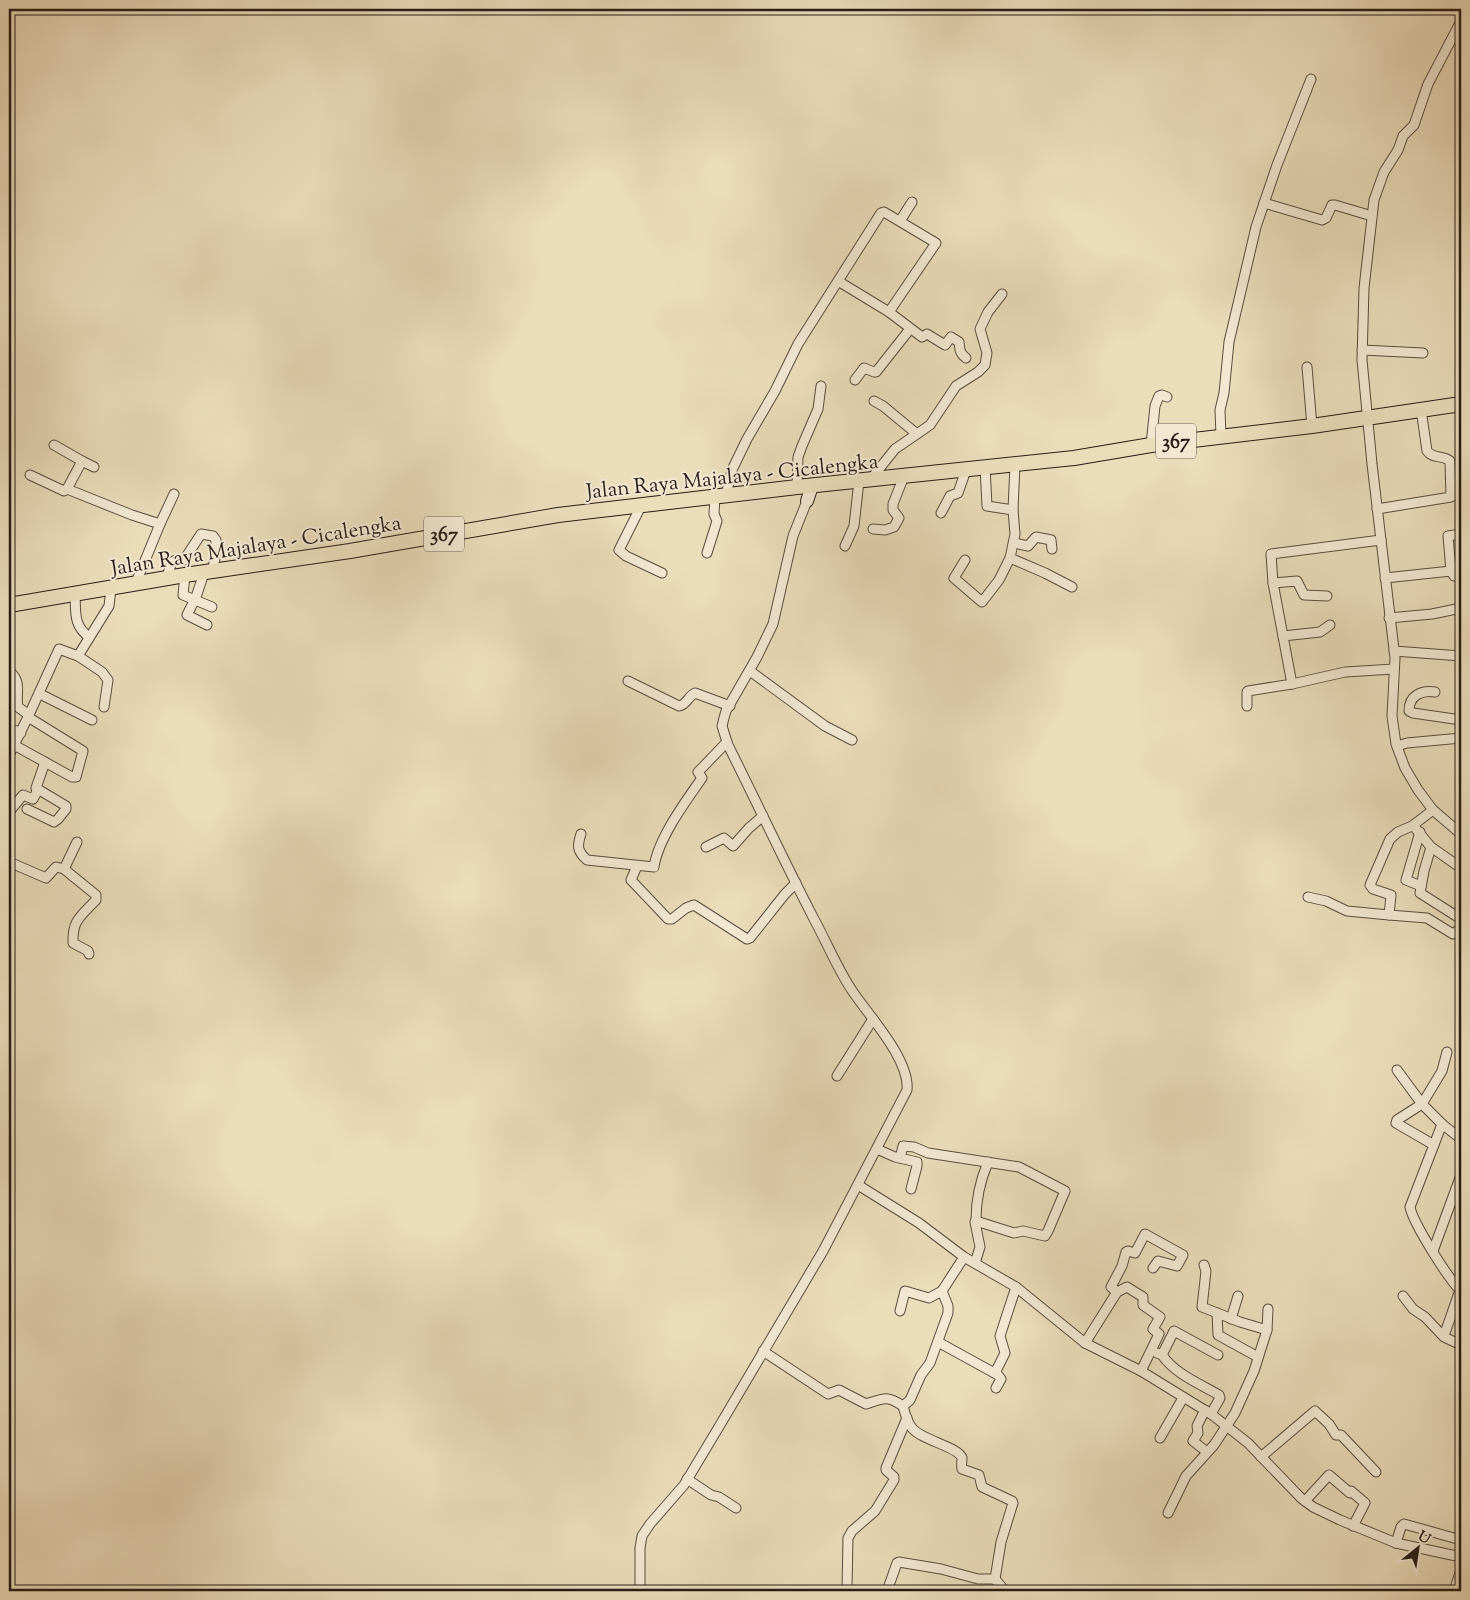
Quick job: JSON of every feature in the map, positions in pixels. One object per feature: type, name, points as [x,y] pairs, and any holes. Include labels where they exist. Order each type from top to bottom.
[{"type":"main road","name":"Jalan Raya Majalaya - Cicalengka","points":[[9,605],[350,551],[558,515],[797,487],[1074,458],[1152,444],[1312,426],[1461,404]]},
{"type":"street","points":[[1461,21],[1428,84],[1415,123],[1403,136],[1398,150],[1384,172],[1374,200],[1364,288],[1362,350],[1367,417],[1394,651],[1392,716],[1397,746],[1411,779],[1433,810],[1461,834]]},
{"type":"street","points":[[1221,435],[1220,410],[1224,393],[1229,342],[1256,227],[1276,165],[1311,80]]},
{"type":"street","points":[[900,221],[912,202]]},
{"type":"street","points":[[1264,203],[1320,220],[1326,218],[1331,207],[1335,205],[1372,216]]},
{"type":"street","points":[[707,553],[717,520],[714,514],[720,496],[746,439],[775,391],[781,375],[798,344],[881,213],[884,212],[936,242],[889,312]]},
{"type":"street","points":[[838,281],[889,312],[922,338],[927,334],[945,345],[951,337],[960,342],[958,348],[960,353],[966,358]]},
{"type":"street","points":[[845,546],[895,450],[930,425],[956,386],[984,366],[987,353],[980,329],[988,312],[1002,294]]},
{"type":"street","points":[[855,380],[864,368],[875,372],[910,329]]},
{"type":"street","points":[[1362,350],[1423,353]]},
{"type":"street","points":[[1307,366],[1312,426]]},
{"type":"street","points":[[797,487],[798,457],[818,409],[821,386]]},
{"type":"street","points":[[1152,444],[1155,406],[1159,396],[1168,396]]},
{"type":"street","points":[[874,401],[884,406],[917,434]]},
{"type":"street","points":[[1377,509],[1451,497],[1450,461],[1431,456],[1427,451],[1421,409]]},
{"type":"street","points":[[54,445],[94,467]]},
{"type":"street","points":[[67,489],[82,461]]},
{"type":"street","points":[[964,560],[954,578],[982,602],[1000,580],[1010,558],[1014,543],[1016,531],[1013,510],[1015,464]]},
{"type":"street","points":[[986,467],[986,506],[1013,510]]},
{"type":"street","points":[[941,513],[950,496],[959,493],[966,470]]},
{"type":"street","points":[[30,474],[64,491],[67,489],[160,524]]},
{"type":"street","points":[[873,529],[885,530],[894,527],[899,518],[893,510],[893,504],[881,479]]},
{"type":"street","points":[[640,1591],[640,1548],[642,1536],[687,1480],[823,1251],[904,1098],[908,1083],[901,1061],[852,990],[796,883],[727,742],[722,726],[726,711],[750,670],[773,624],[793,536],[812,486]]},
{"type":"street","points":[[135,585],[174,494]]},
{"type":"street","points":[[641,506],[619,550],[626,556],[662,574]]},
{"type":"street","points":[[166,579],[172,562],[184,560],[201,534],[213,536],[216,540],[216,554],[187,615],[207,625]]},
{"type":"street","points":[[1461,534],[1448,536],[1451,571],[1454,576],[1461,576]]},
{"type":"street","points":[[1014,543],[1028,546],[1036,537],[1051,540],[1052,549]]},
{"type":"street","points":[[1292,684],[1273,583],[1270,557],[1272,553],[1313,550],[1381,540]]},
{"type":"street","points":[[1010,558],[1046,573],[1072,587]]},
{"type":"street","points":[[1385,578],[1451,571]]},
{"type":"street","points":[[185,576],[183,595],[212,608]]},
{"type":"street","points":[[1273,583],[1297,581],[1304,595],[1327,596]]},
{"type":"street","points":[[78,656],[109,606],[111,589]]},
{"type":"street","points":[[75,594],[77,624],[82,632],[89,637]]},
{"type":"street","points":[[1389,618],[1432,614],[1461,608]]},
{"type":"street","points":[[1282,636],[1320,632],[1330,625]]},
{"type":"street","points":[[9,754],[40,694],[59,649],[78,656],[102,672],[108,680],[104,708]]},
{"type":"street","points":[[1394,651],[1461,656]]},
{"type":"street","points":[[1247,706],[1248,691],[1292,684],[1345,672],[1394,669]]},
{"type":"street","points":[[750,670],[825,726],[852,740]]},
{"type":"street","points":[[9,671],[18,684],[18,707],[83,751],[76,777],[72,777],[14,745]]},
{"type":"street","points":[[628,681],[680,706],[695,693],[730,706]]},
{"type":"street","points":[[1435,692],[1425,691],[1419,693],[1409,706],[1409,711],[1461,720]]},
{"type":"street","points":[[40,694],[92,720]]},
{"type":"street","points":[[1392,703],[1409,706]]},
{"type":"street","points":[[9,728],[21,733]]},
{"type":"street","points":[[1397,746],[1407,743],[1461,738]]},
{"type":"street","points":[[581,834],[577,847],[587,860],[654,867],[660,848],[683,806],[702,778],[698,772],[727,742]]},
{"type":"street","points":[[9,812],[23,795],[33,799],[38,790],[36,786],[45,762]]},
{"type":"street","points":[[28,809],[54,822],[66,810],[66,806],[38,790]]},
{"type":"street","points":[[1389,915],[1391,896],[1373,889],[1370,884],[1390,840],[1398,832],[1412,826],[1433,810]]},
{"type":"street","points":[[706,846],[724,838],[733,846],[748,828],[763,816]]},
{"type":"street","points":[[1412,826],[1420,832],[1432,847],[1461,868]]},
{"type":"street","points":[[1420,832],[1406,880],[1421,886]]},
{"type":"street","points":[[64,869],[77,842]]},
{"type":"street","points":[[1432,847],[1421,886],[1421,894],[1461,919]]},
{"type":"street","points":[[9,862],[46,878],[56,867],[64,869],[97,896],[96,900],[77,920],[74,926],[73,943],[88,951],[88,954]]},
{"type":"street","points":[[637,866],[630,880],[668,918],[672,919],[686,908],[694,905],[747,939],[750,938],[796,883]]},
{"type":"street","points":[[1308,898],[1326,900],[1347,911],[1427,918],[1453,934],[1461,928]]},
{"type":"street","points":[[837,1076],[873,1019]]},
{"type":"street","points":[[1434,1145],[1396,1123],[1397,1120],[1422,1104],[1442,1071],[1447,1052]]},
{"type":"street","points":[[1397,1070],[1422,1104],[1442,1124],[1461,1139]]},
{"type":"street","points":[[1442,1124],[1410,1207],[1414,1220],[1433,1251],[1461,1289],[1445,1333]]},
{"type":"street","points":[[900,1158],[903,1146],[914,1147],[928,1153],[1019,1166],[1061,1188],[1065,1192],[1045,1236],[1022,1232],[1014,1233],[976,1220]]},
{"type":"street","points":[[877,1149],[917,1162],[911,1188]]},
{"type":"street","points":[[975,1263],[980,1247],[975,1222],[977,1199],[982,1176],[988,1162]]},
{"type":"street","points":[[1433,1251],[1461,1175]]},
{"type":"street","points":[[858,1185],[919,1223],[964,1257],[1016,1287],[1086,1343],[1141,1371],[1208,1412],[1227,1426],[1313,1507],[1353,1526],[1396,1543],[1461,1557]]},
{"type":"street","points":[[1117,1292],[1111,1287],[1122,1266],[1126,1252],[1135,1253],[1145,1234],[1183,1255],[1177,1266],[1158,1261],[1153,1268]]},
{"type":"street","points":[[900,1311],[905,1291],[929,1298],[942,1291],[964,1257]]},
{"type":"street","points":[[1204,1265],[1206,1271],[1202,1307],[1231,1319],[1267,1330]]},
{"type":"street","points":[[996,1373],[1005,1352],[1000,1336],[1016,1287]]},
{"type":"street","points":[[1086,1343],[1117,1292],[1127,1288],[1143,1297],[1143,1305],[1160,1316],[1153,1329],[1159,1334],[1141,1371]]},
{"type":"street","points":[[904,1406],[910,1400],[921,1375],[926,1369],[949,1310],[942,1291]]},
{"type":"street","points":[[1231,1319],[1238,1296]]},
{"type":"street","points":[[1403,1296],[1413,1310],[1425,1317],[1444,1338],[1461,1345]]},
{"type":"street","points":[[1168,1513],[1186,1476],[1207,1452],[1235,1413],[1258,1358],[1267,1330],[1268,1309]]},
{"type":"street","points":[[1217,1313],[1218,1335],[1258,1358]]},
{"type":"street","points":[[1162,1355],[1174,1331],[1218,1355]]},
{"type":"street","points":[[938,1342],[996,1373],[1001,1378],[996,1388]]},
{"type":"street","points":[[1150,1350],[1162,1355],[1166,1362],[1201,1386],[1219,1395],[1220,1398],[1197,1426],[1198,1433],[1194,1441],[1207,1452]]},
{"type":"street","points":[[763,1351],[828,1394],[839,1390],[866,1404],[881,1398],[889,1398],[904,1406],[911,1428],[921,1437],[959,1453],[962,1469],[979,1475],[982,1487],[1013,1502],[1001,1542],[995,1579],[1005,1591]]},
{"type":"street","points":[[1160,1438],[1183,1398]]},
{"type":"street","points":[[1261,1457],[1315,1411],[1336,1435],[1342,1435],[1376,1472]]},
{"type":"street","points":[[850,1591],[847,1589],[848,1538],[852,1531],[875,1511],[894,1480],[894,1477],[886,1468],[907,1418]]},
{"type":"street","points":[[1305,1501],[1329,1475],[1365,1503],[1353,1526]]},
{"type":"street","points":[[687,1480],[736,1508]]},
{"type":"street","points":[[1396,1543],[1401,1527],[1404,1524],[1461,1540]]},
{"type":"street","points":[[887,1591],[896,1564],[899,1562],[941,1569],[978,1579],[995,1579]]},
{"type":"street","points":[[1454,1591],[1461,1570]]}]
